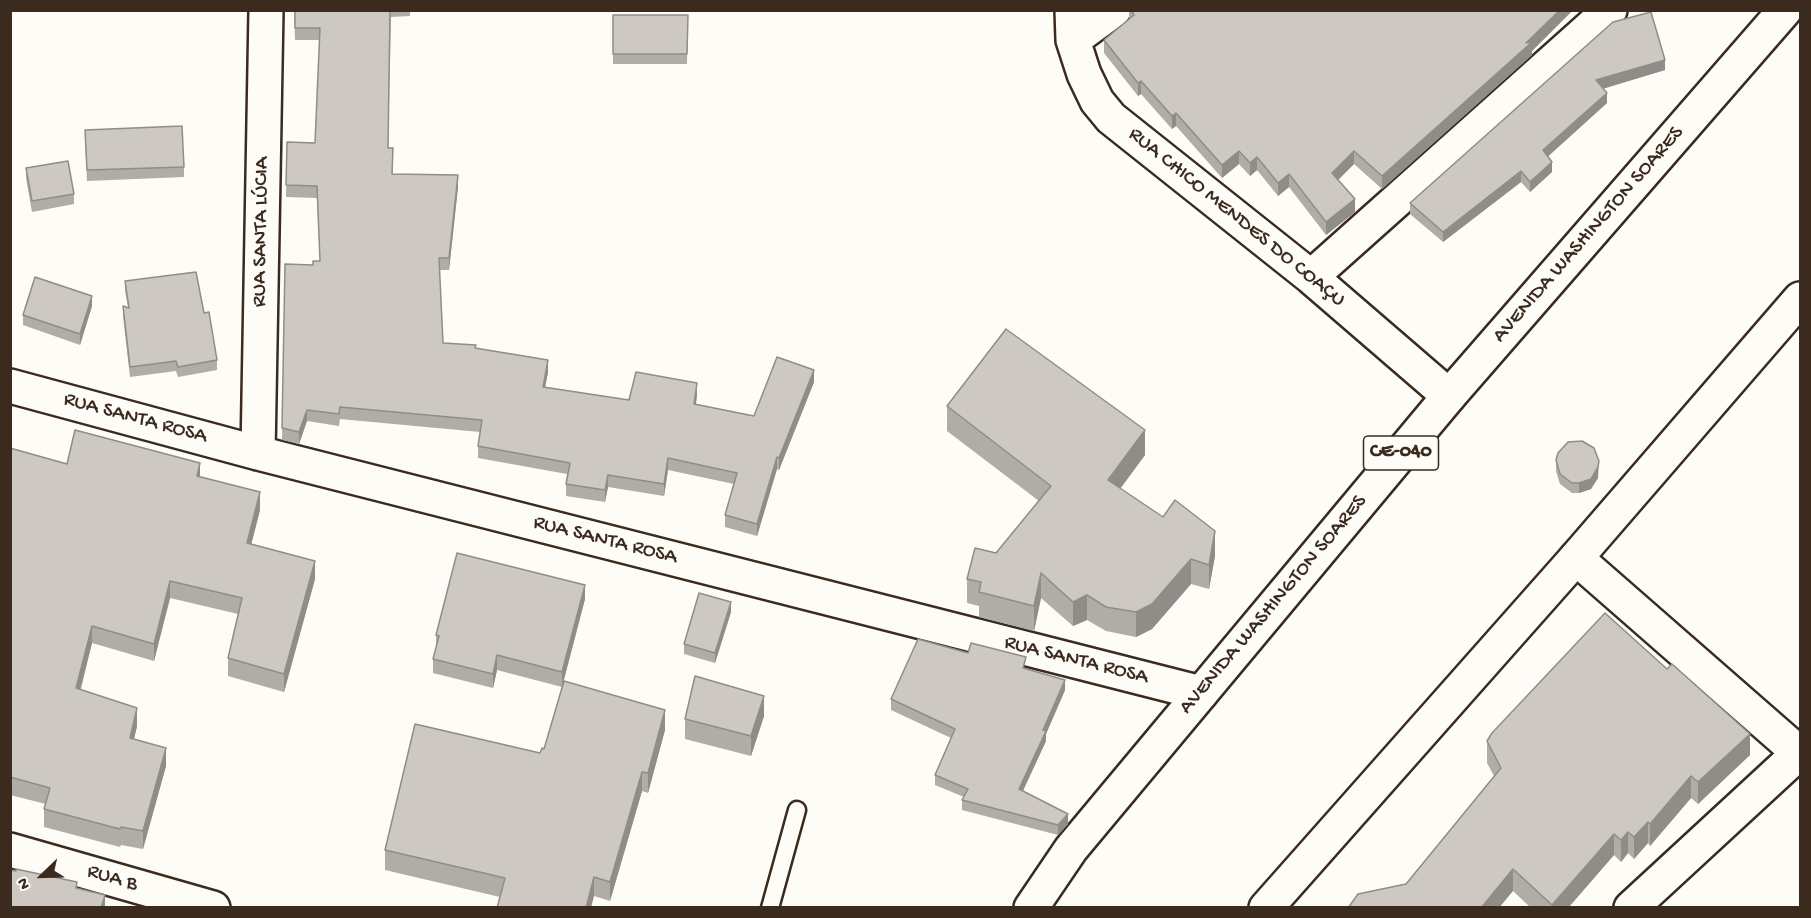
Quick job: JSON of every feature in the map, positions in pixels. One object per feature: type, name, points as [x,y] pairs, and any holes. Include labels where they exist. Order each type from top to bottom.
[{"type":"main road","name":"RUA SANTA LÚCIA","points":[[258,453],[266,10]]},
{"type":"main road","points":[[1072,25],[1114,10]]},
{"type":"main road","points":[[1311,277],[1610,10]]},
{"type":"main road","name":"AVENIDA WASHINGTON SOARES","points":[[1031,908],[1071,849],[1449,396],[1785,10]]},
{"type":"main road","name":"RUA CHICO MENDES DO COAÇU","points":[[1072,25],[1084,74],[1097,101],[1112,118],[1311,277],[1449,396]]},
{"type":"main road","points":[[1266,908],[1576,558],[1800,299]]},
{"type":"main road","name":"RUA SANTA ROSA","points":[[10,386],[258,453],[1201,693]]},
{"type":"main road","points":[[1576,558],[1800,752],[1631,908]]},
{"type":"main road","name":"RUA B","points":[[10,850],[213,908]]},
{"type":"lane","points":[[770,908],[797,810]]},
{"type":"building","points":[[295,10],[390,10],[388,148],[393,148],[392,174],[458,175],[449,258],[439,258],[443,343],[476,345],[475,348],[548,360],[543,387],[629,400],[636,372],[697,383],[694,404],[754,416],[777,357],[814,370],[779,458],[777,457],[757,524],[725,515],[737,473],[668,458],[664,484],[608,475],[605,490],[566,484],[570,463],[478,446],[482,420],[340,407],[339,414],[307,410],[299,432],[282,428],[285,264],[313,265],[313,261],[320,261],[317,186],[286,185],[287,142],[315,143],[320,28],[295,28]]},
{"type":"building","points":[[1131,10],[1560,10],[1526,43],[1532,42],[1382,176],[1354,151],[1332,173],[1355,199],[1326,222],[1289,174],[1278,183],[1257,157],[1250,163],[1239,151],[1222,165],[1176,113],[1172,116],[1141,81],[1138,83],[1104,40],[1134,15]]},
{"type":"building","points":[[1651,12],[1665,60],[1596,80],[1607,93],[1543,150],[1552,162],[1530,182],[1521,171],[1443,232],[1410,203],[1613,22]]},
{"type":"building","points":[[613,15],[688,15],[687,54],[613,54]]},
{"type":"building","points":[[182,126],[184,167],[87,170],[85,130]]},
{"type":"building","points":[[68,161],[74,194],[32,201],[26,168]]},
{"type":"building","points":[[196,272],[204,313],[209,312],[217,360],[178,367],[176,361],[130,367],[123,306],[129,308],[125,281]]},
{"type":"building","points":[[35,277],[92,296],[80,334],[23,315]]},
{"type":"building","points":[[1006,329],[1145,430],[1108,480],[1163,517],[1175,500],[1215,531],[1209,565],[1191,559],[1152,604],[1136,612],[1106,607],[1087,595],[1073,602],[1041,573],[1034,606],[979,592],[981,582],[967,579],[975,548],[996,553],[1051,486],[947,406]]},
{"type":"building","points":[[75,430],[200,463],[197,476],[260,492],[247,543],[315,561],[284,674],[228,658],[242,598],[170,581],[154,644],[92,626],[76,688],[137,708],[130,738],[166,748],[143,831],[121,827],[120,829],[44,809],[50,788],[10,777],[10,448],[67,464]]},
{"type":"building","points":[[1582,441],[1594,448],[1599,461],[1598,467],[1591,479],[1572,483],[1560,474],[1556,460],[1558,453],[1568,442]]},
{"type":"building","points":[[457,553],[585,585],[562,672],[497,655],[493,674],[433,659],[439,636],[436,635]]},
{"type":"building","points":[[699,593],[731,602],[715,653],[684,644]]},
{"type":"building","points":[[1605,613],[1667,669],[1672,664],[1750,734],[1698,782],[1691,776],[1650,824],[1648,822],[1634,837],[1628,832],[1621,840],[1614,834],[1552,905],[1513,869],[1481,908],[1348,908],[1358,894],[1406,884],[1501,768],[1487,741],[1492,733]]},
{"type":"building","points":[[918,639],[968,653],[971,643],[1026,657],[1023,668],[1065,680],[1043,730],[1046,731],[1019,789],[1068,814],[1058,825],[962,800],[968,789],[935,775],[955,729],[891,699]]},
{"type":"building","points":[[695,676],[764,696],[751,736],[685,719]]},
{"type":"building","points":[[564,681],[665,710],[648,773],[642,772],[610,882],[594,877],[586,908],[497,908],[505,878],[385,850],[415,724],[540,753],[542,748],[544,749]]},
{"type":"building","points":[[16,869],[77,882],[76,888],[105,895],[101,908],[10,908],[10,870],[16,871]]}]
